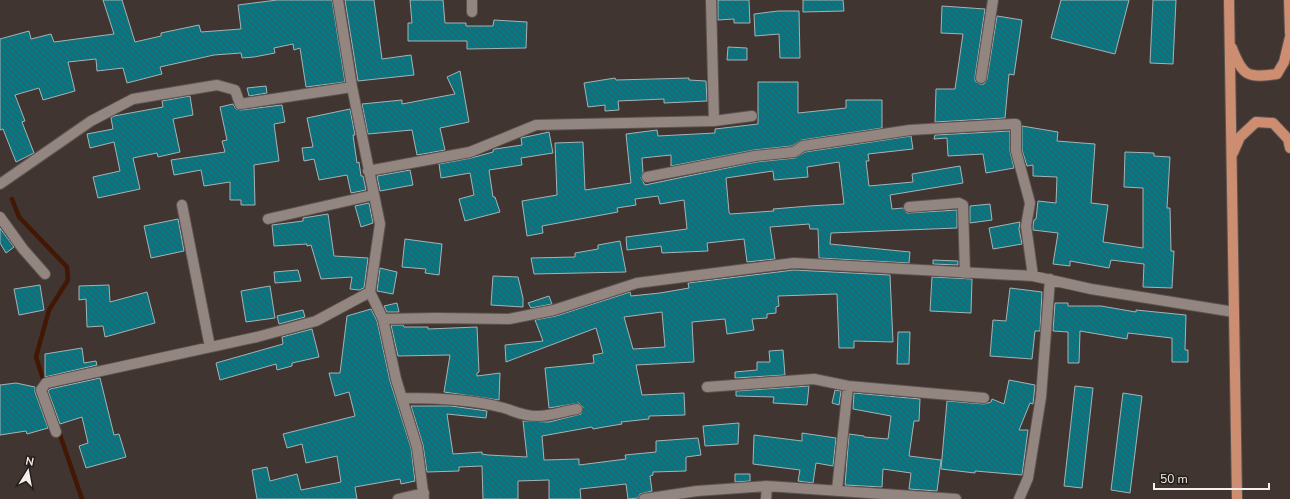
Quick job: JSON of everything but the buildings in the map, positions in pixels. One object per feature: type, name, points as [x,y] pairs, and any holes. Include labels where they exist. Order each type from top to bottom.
[{"type":"main road","points":[[1229,0],[1237,499]]},
{"type":"main road","points":[[1289,0],[1290,33]]},
{"type":"main road","points":[[1230,41],[1240,67],[1256,77],[1278,74],[1284,62],[1290,37]]},
{"type":"main road","points":[[1231,158],[1240,137],[1256,122],[1273,123],[1288,139],[1290,148]]},
{"type":"street","points":[[338,0],[352,87],[380,224],[370,292],[383,320],[396,379],[417,447],[424,496],[398,499]]},
{"type":"street","points":[[472,0],[472,12]]},
{"type":"street","points":[[711,0],[714,121]]},
{"type":"street","points":[[981,78],[992,0]]},
{"type":"street","points":[[0,184],[91,121],[133,99],[217,85],[235,90],[240,104],[352,87]]},
{"type":"street","points":[[368,171],[470,152],[536,125],[714,121],[752,116]]},
{"type":"street","points":[[647,177],[755,156],[794,152],[803,146],[902,131],[1016,124],[1016,151],[1030,203],[1026,226],[1033,276]]},
{"type":"street","points":[[268,219],[373,195]]},
{"type":"street","points":[[909,207],[959,203],[963,205],[965,273]]},
{"type":"street","points":[[182,205],[210,347]]},
{"type":"street","points":[[0,216],[23,248],[46,274]]},
{"type":"street","points":[[383,320],[437,318],[509,319],[554,310],[637,283],[794,262],[1033,276],[1091,289],[1234,312]]},
{"type":"street","points":[[1019,499],[1028,478],[1041,397],[1050,279]]},
{"type":"street","points":[[56,432],[41,390],[46,383],[210,347],[316,321],[370,292]]},
{"type":"street","points":[[707,387],[814,379],[848,386],[984,398]]},
{"type":"street","points":[[837,490],[848,386]]},
{"type":"street","points":[[403,398],[438,398],[500,407],[527,416],[539,416],[577,409]]},
{"type":"street","points":[[766,499],[767,486]]},
{"type":"street","points":[[644,499],[697,492],[767,486],[956,499]]},
{"type":"waterway","points":[[12,199],[19,217],[67,267],[68,280],[49,310],[36,357],[45,385]]},
{"type":"waterway","points":[[58,429],[82,499]]}]
